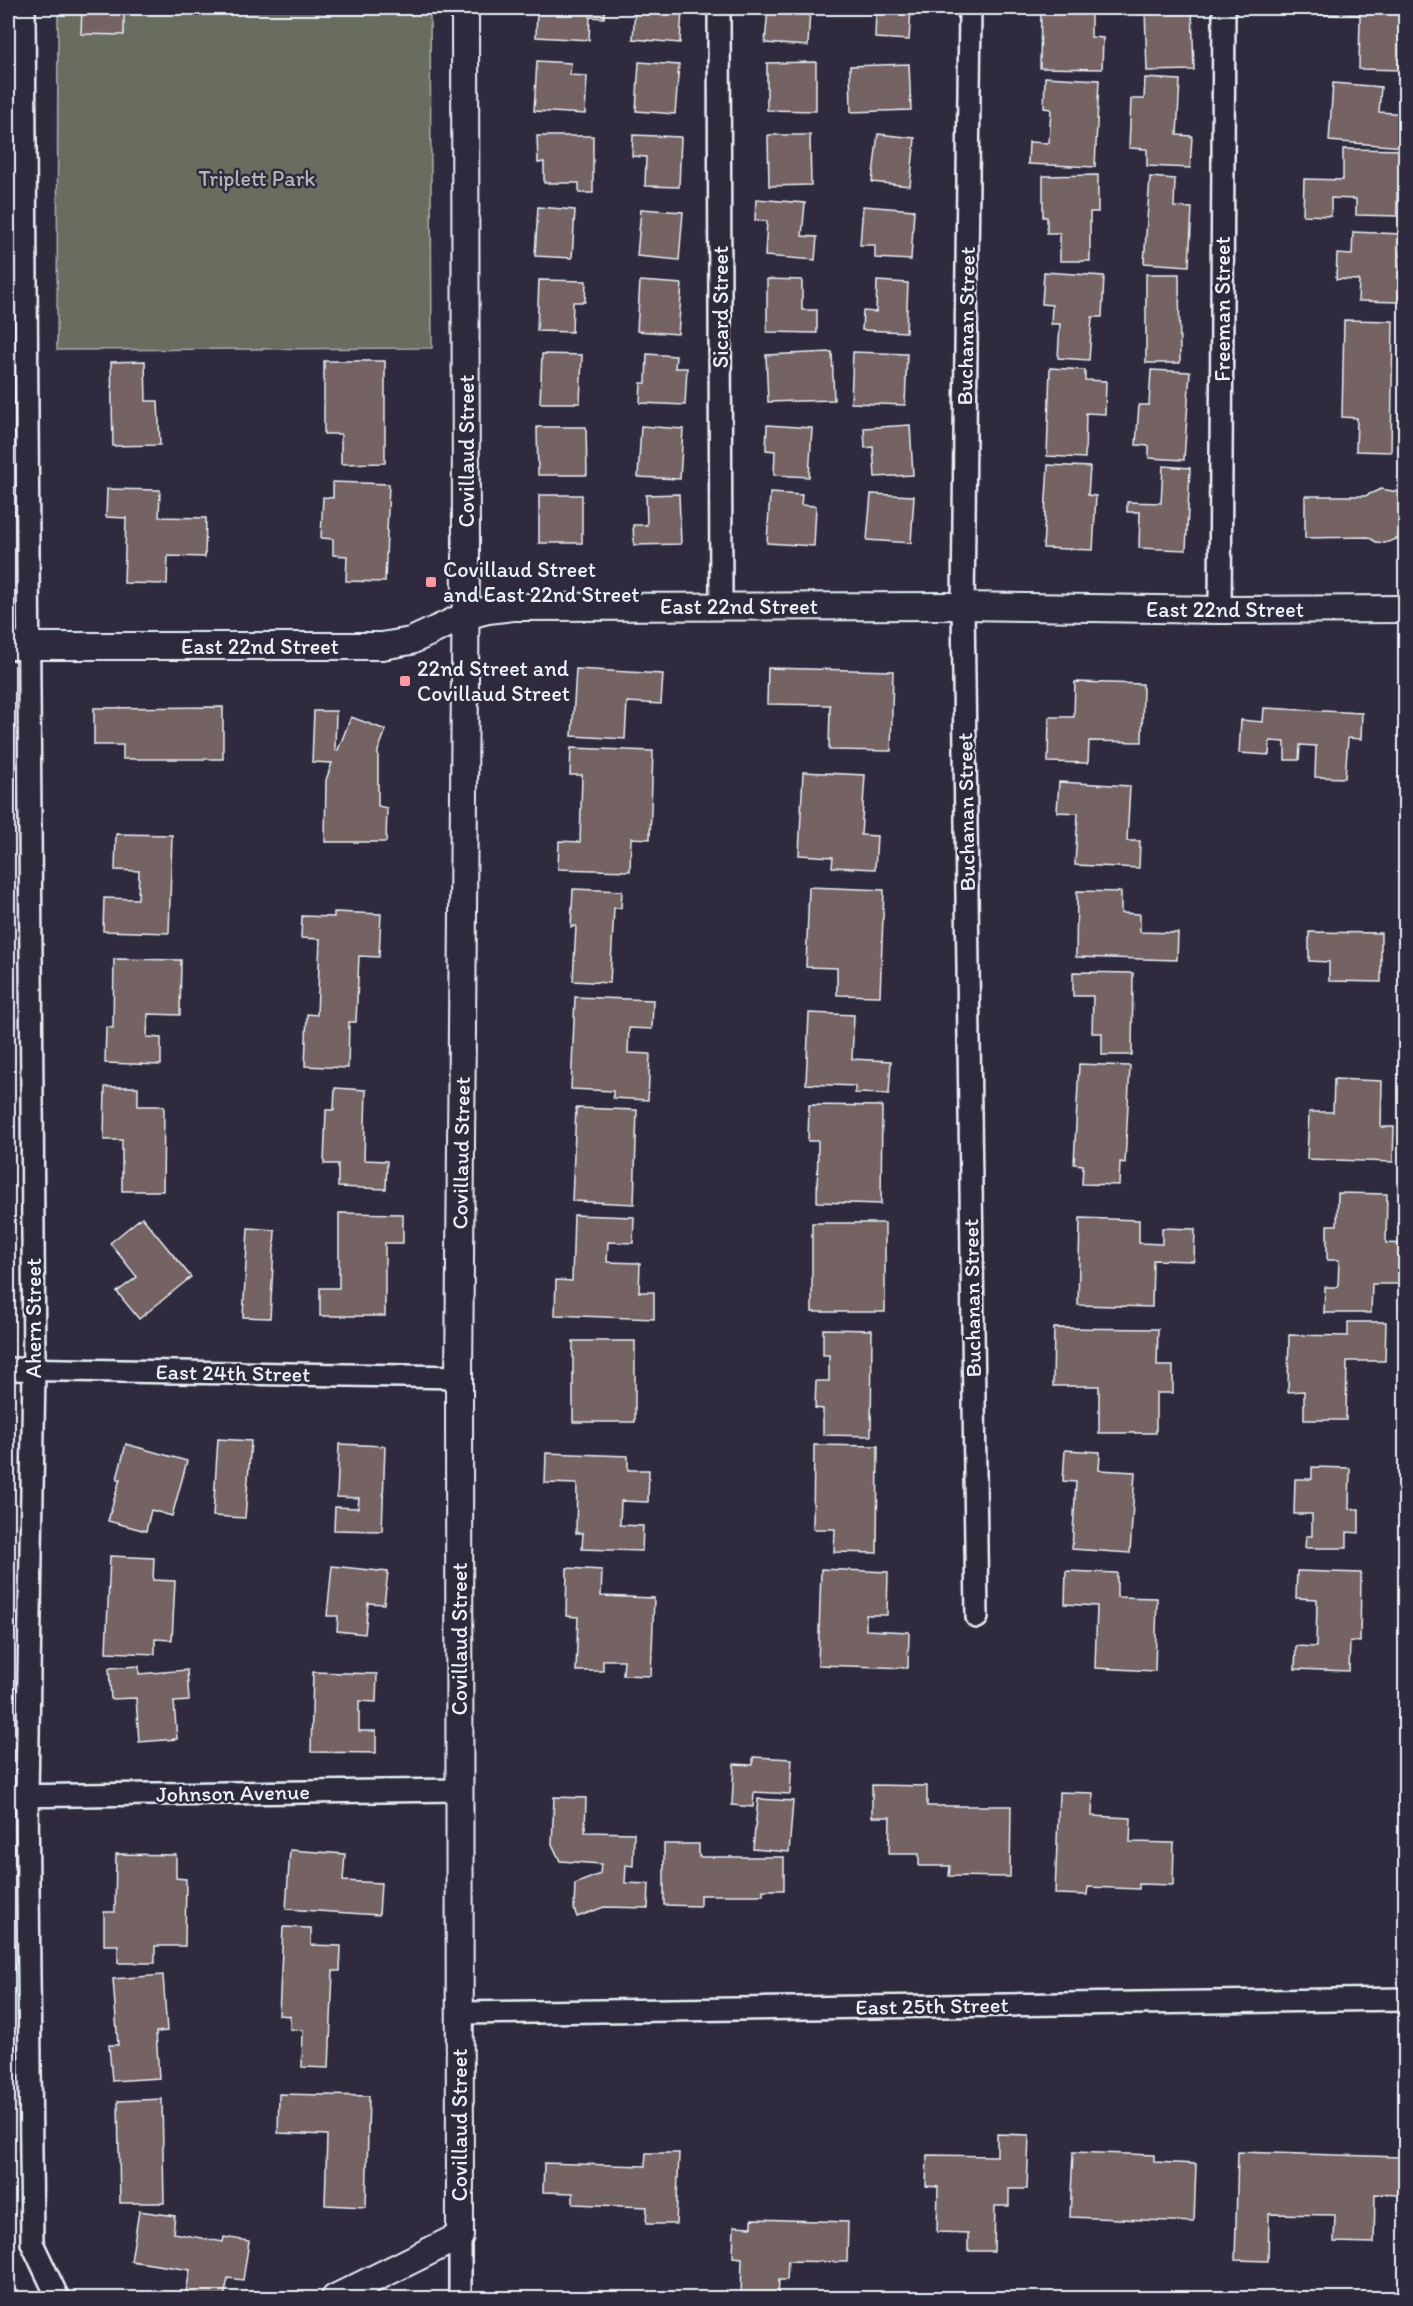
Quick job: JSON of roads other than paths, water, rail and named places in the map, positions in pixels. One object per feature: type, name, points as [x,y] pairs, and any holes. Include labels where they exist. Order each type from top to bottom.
[{"type":"street","name":"Ahern Street","points":[[24,8],[16,248],[18,646],[34,1369],[17,1796],[32,2242],[58,2298]]},
{"type":"street","name":"Covillaud Street","points":[[460,2298],[459,1377],[465,616],[465,8]]},
{"type":"street","name":"Sicard Street","points":[[719,8],[721,606]]},
{"type":"street","name":"Buchanan Street","points":[[970,8],[963,606],[977,1617]]},
{"type":"street","name":"Freeman Street","points":[[1220,610],[1224,8]]},
{"type":"street","name":"East 22nd Street","points":[[18,646],[382,646],[411,641],[465,616],[488,610],[513,608],[963,606],[1220,610],[1406,609]]},
{"type":"street","name":"East 24th Street","points":[[8,1369],[459,1377]]},
{"type":"street","name":"Johnson Avenue","points":[[17,1796],[459,1790]]},
{"type":"street","name":"East 25th Street","points":[[459,2013],[1406,1999]]},
{"type":"street","points":[[335,2298],[460,2236]]},
{"type":"place","name":"Covillaud Street and East 22nd Street","points":[[431,582]]},
{"type":"place","name":"22nd Street and Covillaud Street","points":[[405,681]]},
{"type":"park label","name":"Triplett Park","points":[[257,178]]}]
